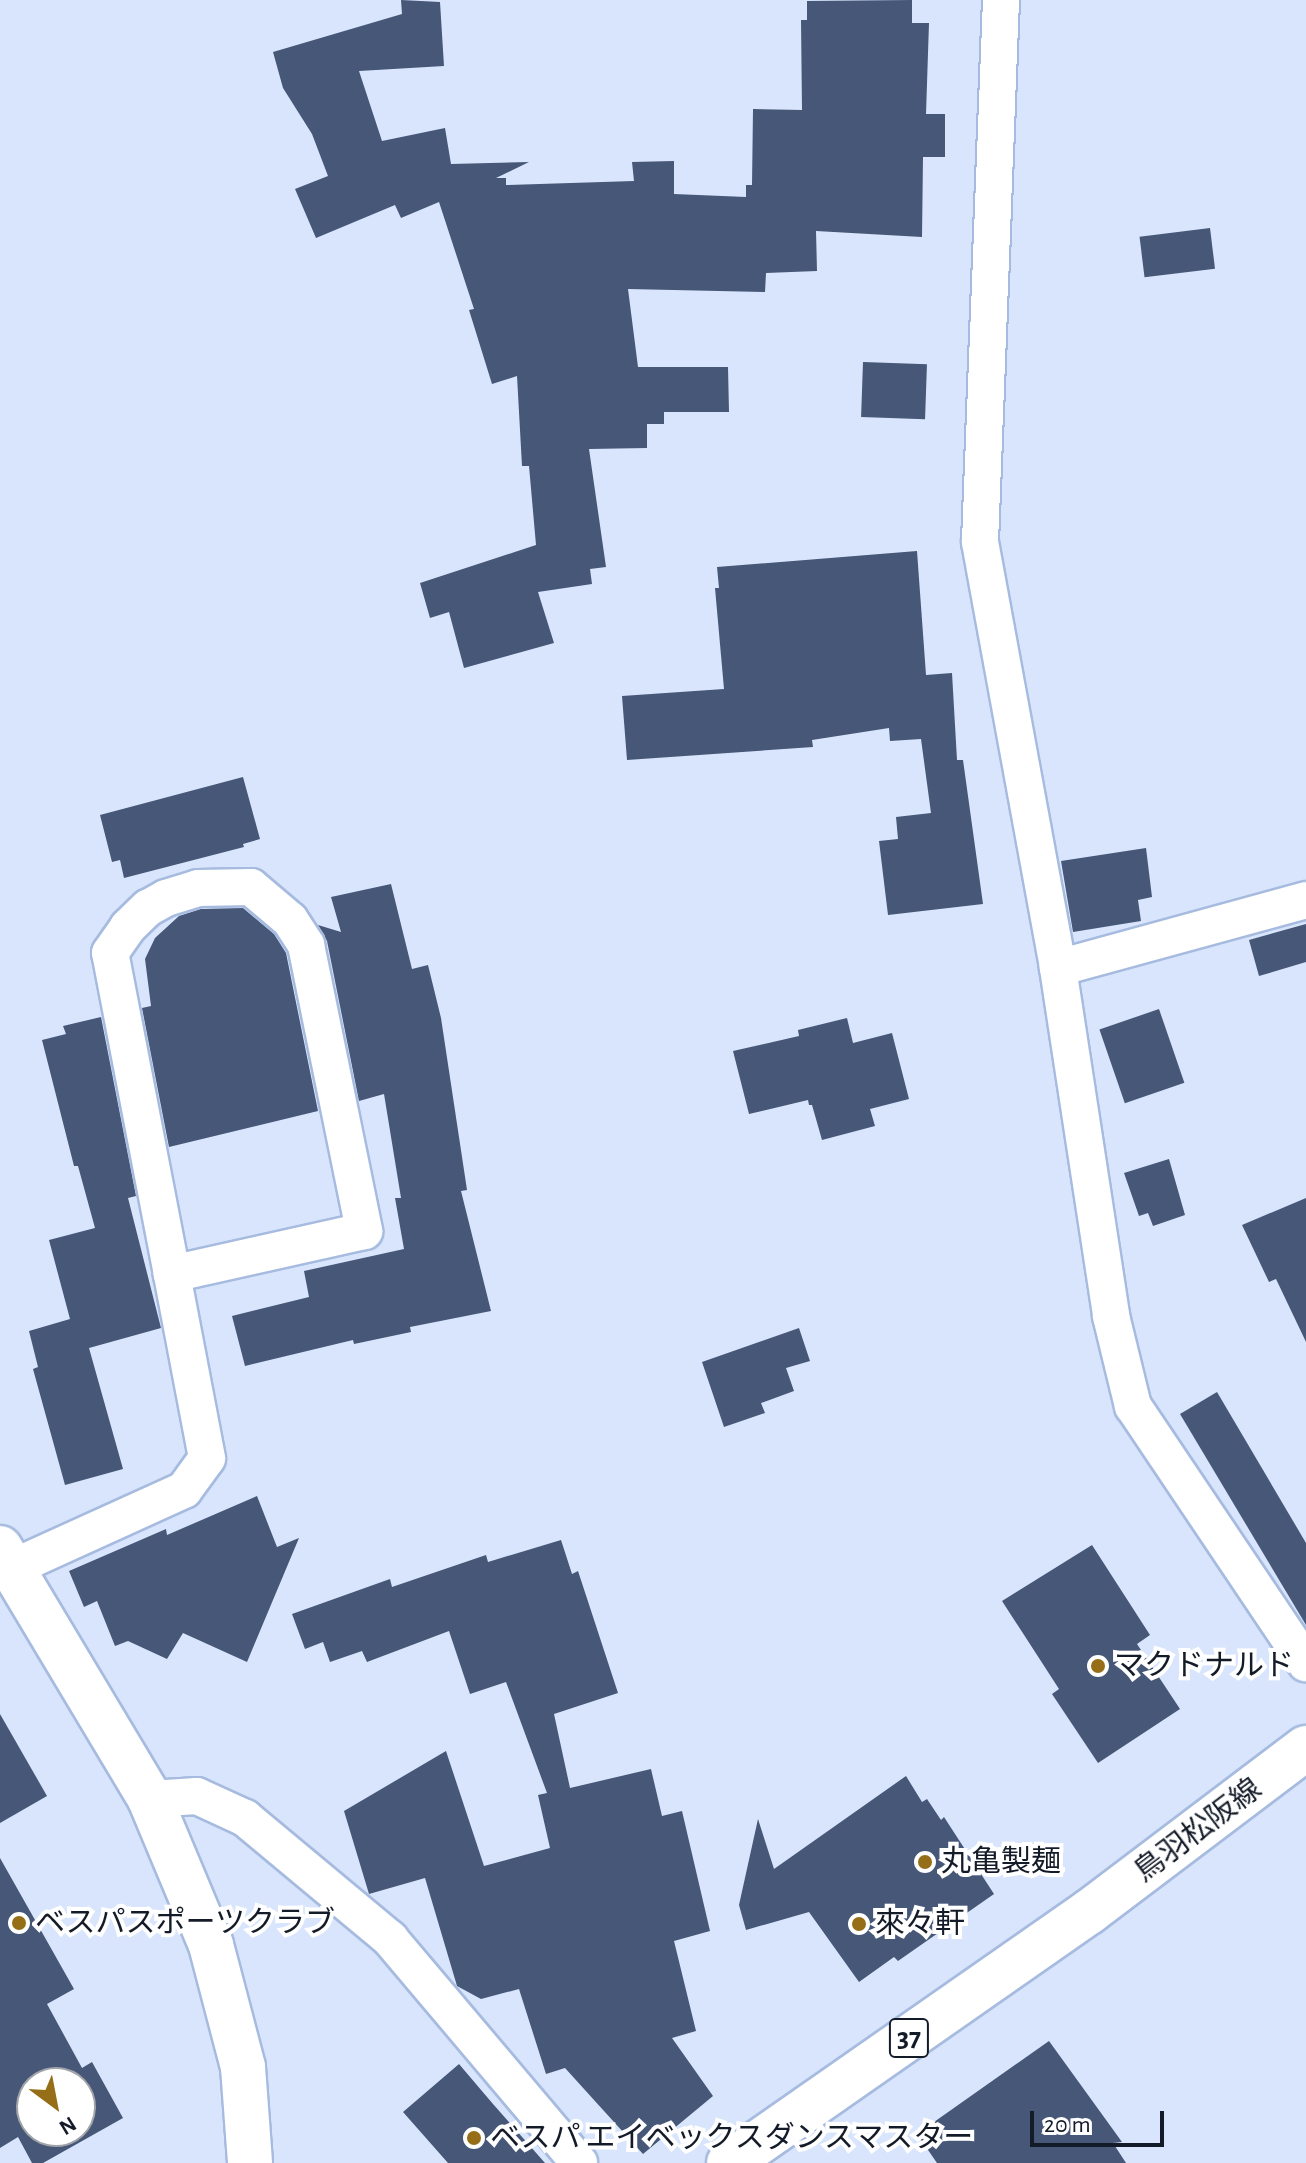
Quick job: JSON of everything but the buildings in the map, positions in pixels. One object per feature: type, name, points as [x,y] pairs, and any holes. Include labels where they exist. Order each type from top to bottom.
[{"type":"main road","points":[[6,1558],[150,1799],[211,1945],[243,2067],[250,2163]]},
{"type":"main road","name":"鳥羽松阪線","points":[[729,2163],[1089,1912],[1306,1748]]},
{"type":"main road","name":"鳥羽松阪線","points":[[777,2163],[970,2017],[1089,1912]]},
{"type":"street","points":[[1001,0],[980,542],[1058,968],[1111,1316],[1133,1406],[1306,1663]]},
{"type":"street","points":[[6,1558],[184,1490],[207,1458],[110,953],[128,927],[148,908],[166,898],[198,888],[251,887],[290,920],[306,945],[364,1231],[172,1274]]},
{"type":"street","points":[[1058,968],[1306,900]]},
{"type":"street","points":[[150,1799],[197,1796],[245,1818],[390,1939],[579,2163]]},
{"type":"place","name":"マクドナルド","points":[[1098,1666]]},
{"type":"place","name":"丸亀製麺","points":[[925,1862]]},
{"type":"place","name":"ベスパスポーツクラブ","points":[[19,1923]]},
{"type":"place","name":"來々軒","points":[[859,1924]]},
{"type":"place","name":"ベスパ エイベックスダンスマスター","points":[[474,2138]]}]
